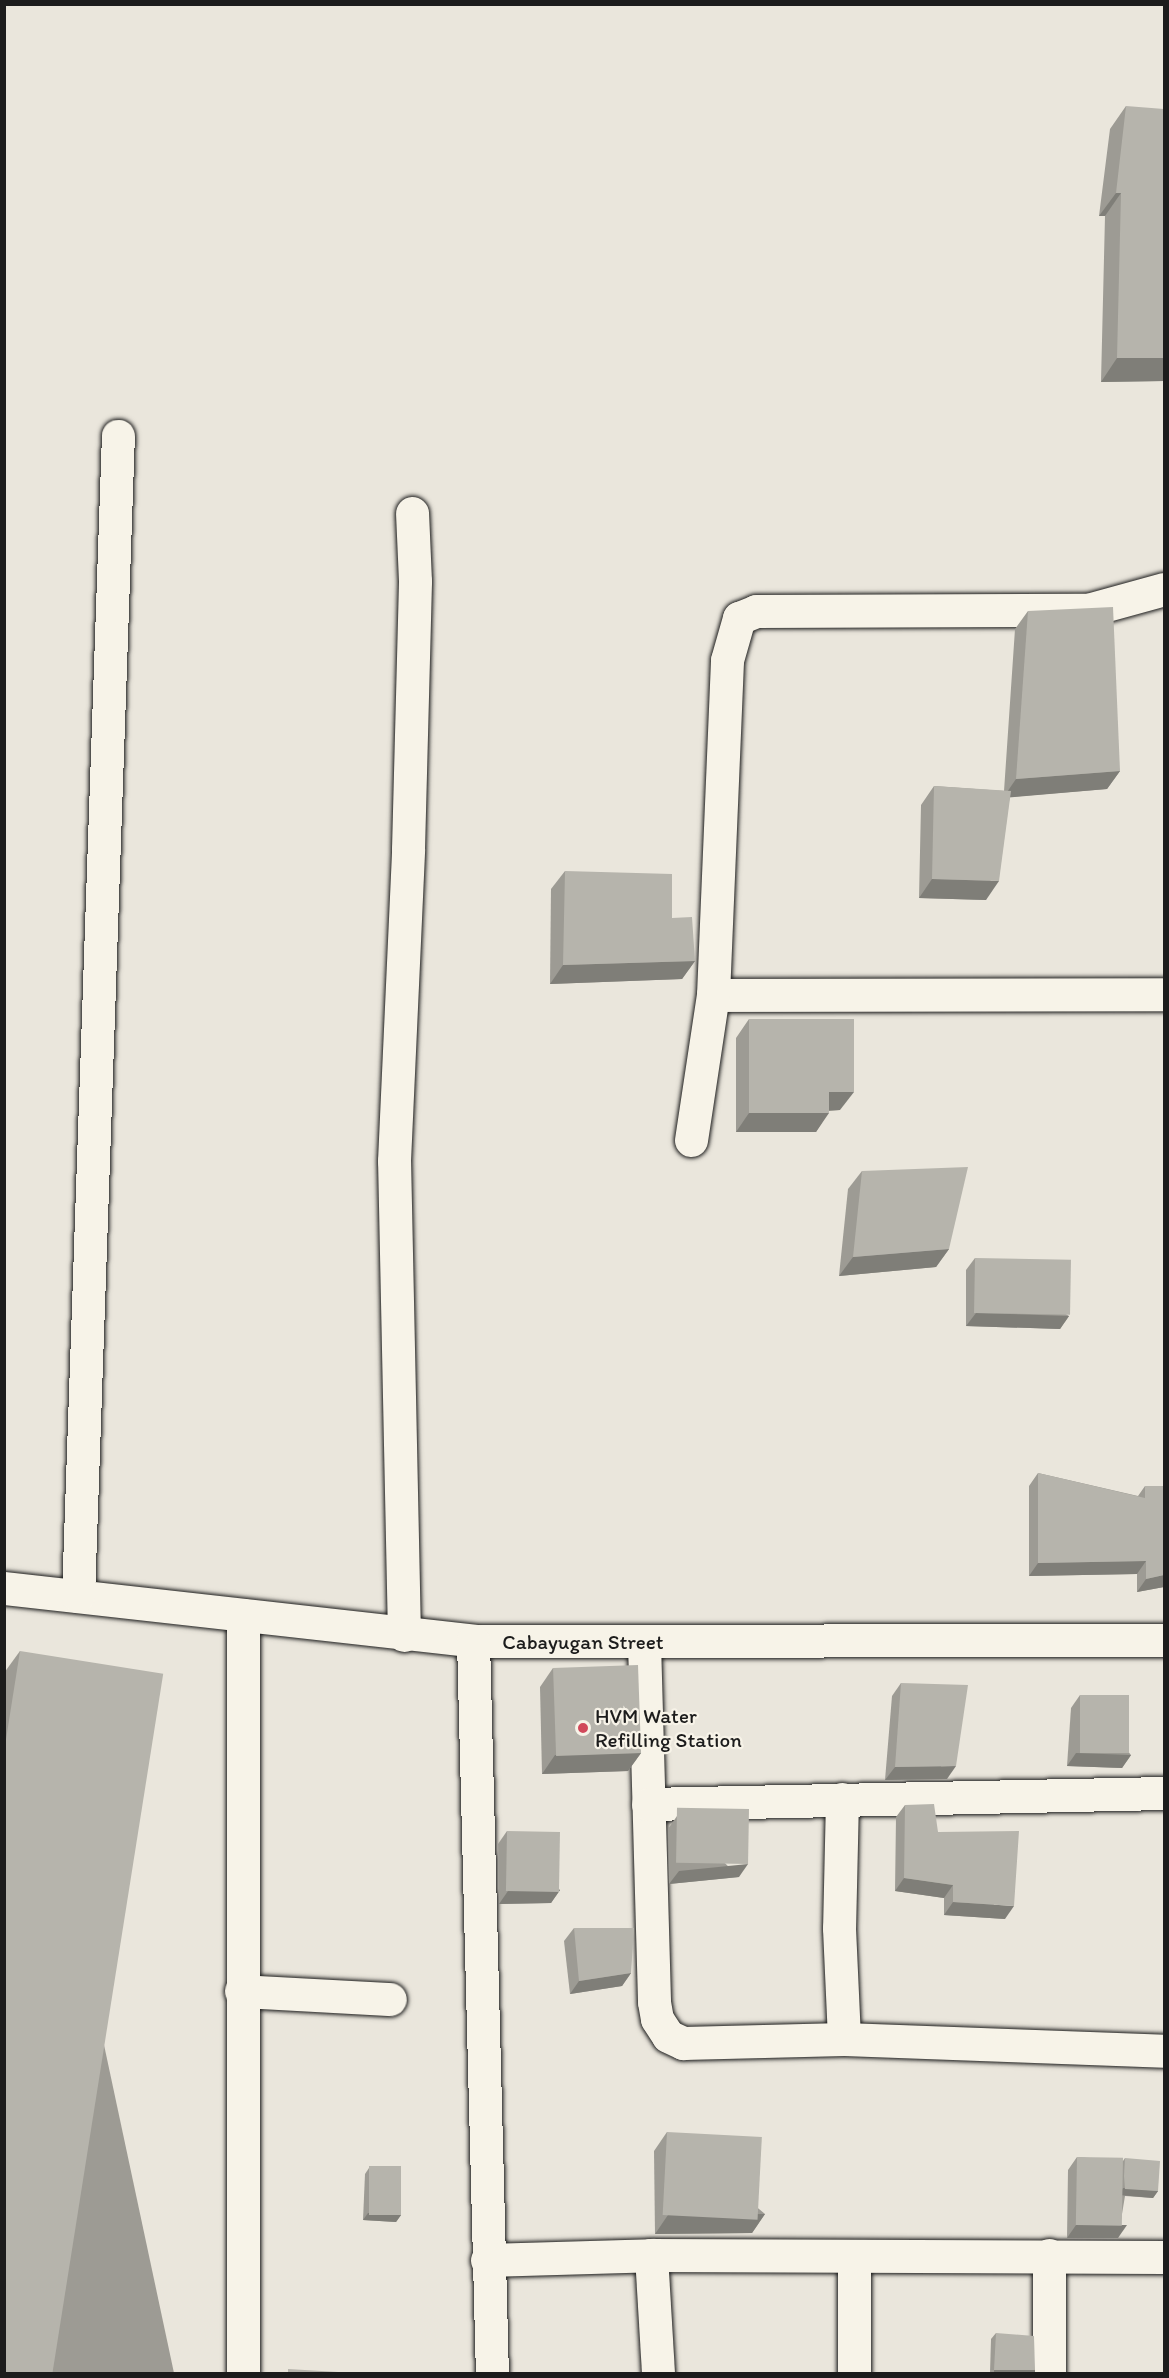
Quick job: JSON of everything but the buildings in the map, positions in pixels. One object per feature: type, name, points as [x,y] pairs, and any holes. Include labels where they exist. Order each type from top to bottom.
[{"type":"street","points":[[78,1596],[118,436]]},
{"type":"street","points":[[404,1635],[394,1161],[408,849],[415,581],[412,513]]},
{"type":"street","points":[[691,1140],[713,995],[727,660],[739,618],[756,611],[1088,610],[1164,589]]},
{"type":"street","points":[[713,995],[1164,994]]},
{"type":"street","name":"Cabayugan Street","points":[[4,1588],[473,1641],[1164,1640]]},
{"type":"street","points":[[243,1616],[241,1991],[243,2373]]},
{"type":"street","points":[[473,1641],[487,2260],[492,2373]]},
{"type":"street","points":[[644,1642],[654,2002],[657,2019],[668,2036],[683,2043],[844,2039],[1164,2050]]},
{"type":"street","points":[[648,1804],[1164,1793]]},
{"type":"street","points":[[842,1799],[839,1928],[844,2039]]},
{"type":"street","points":[[241,1991],[390,2000]]},
{"type":"street","points":[[487,2260],[651,2255],[854,2258],[1049,2255],[1164,2257]]},
{"type":"street","points":[[651,2255],[658,2373]]},
{"type":"street","points":[[1049,2255],[1049,2373]]},
{"type":"street","points":[[854,2258],[854,2373]]},
{"type":"place","name":"HVM Water Refilling Station","points":[[583,1728]]}]
